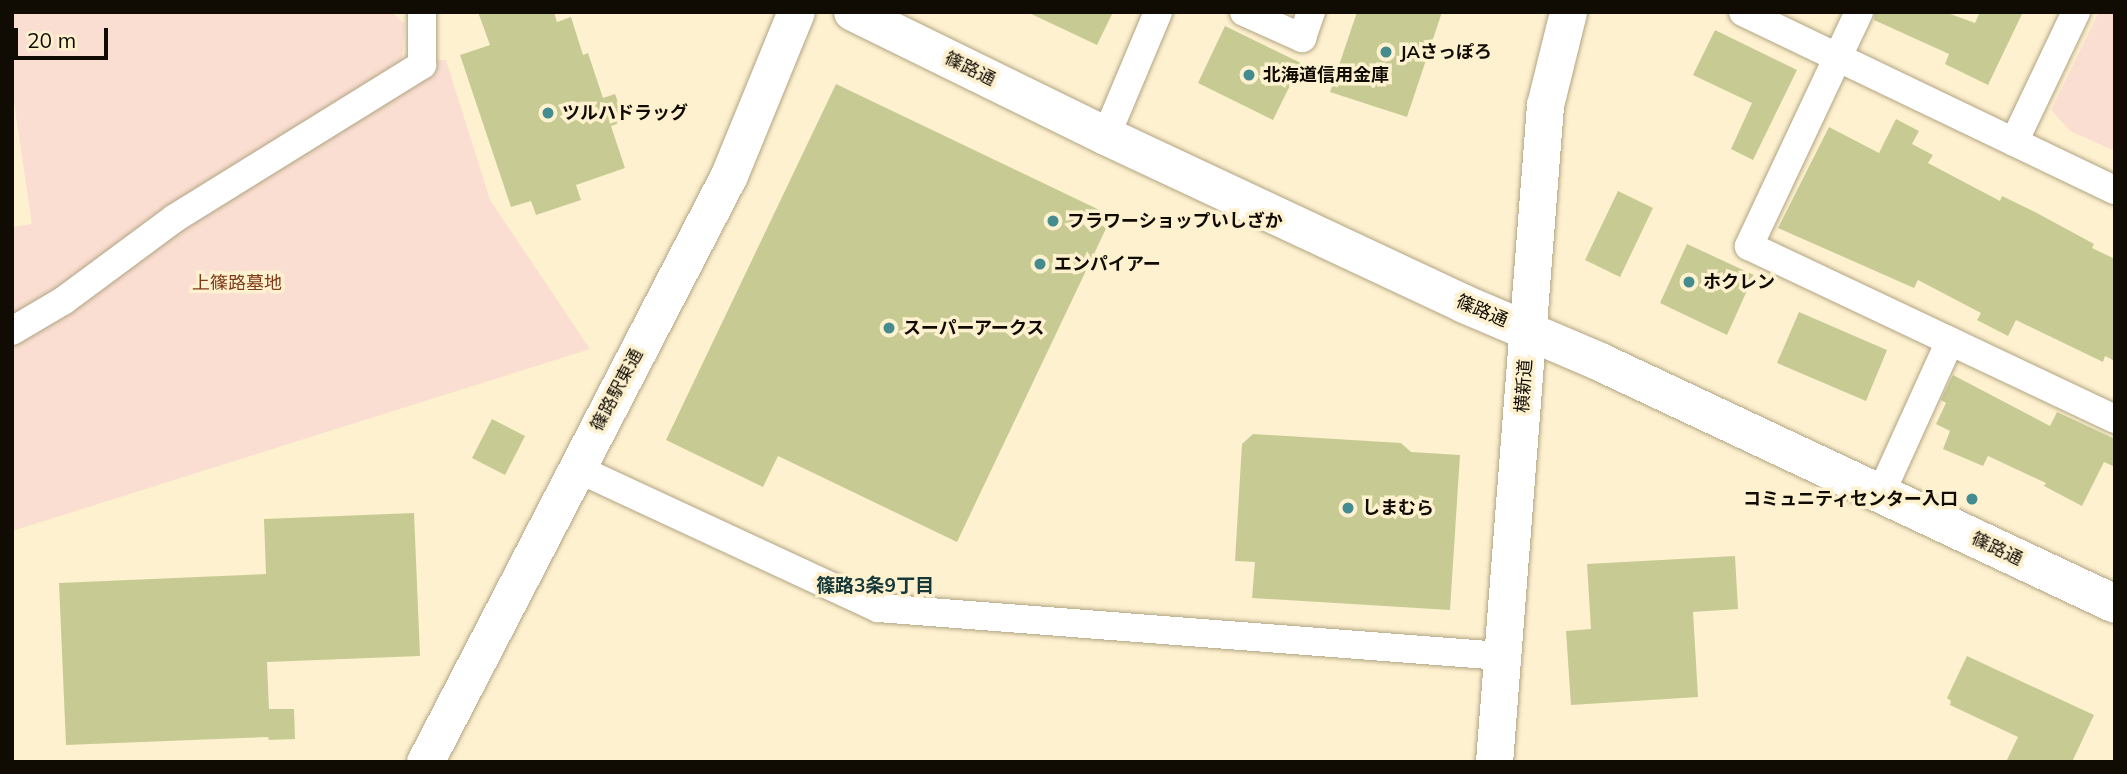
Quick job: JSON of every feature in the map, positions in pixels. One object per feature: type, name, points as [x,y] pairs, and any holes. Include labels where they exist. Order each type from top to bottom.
[{"type":"main road","name":"篠路通","points":[[853,12],[1107,136],[1881,493],[2115,604]]},
{"type":"street","points":[[12,331],[63,301],[175,218],[422,65],[422,12]]},
{"type":"street","name":"篠路駅東通","points":[[425,762],[729,175],[796,12]]},
{"type":"street","points":[[1107,136],[1158,12]]},
{"type":"street","points":[[1244,12],[1302,38],[1311,12]]},
{"type":"street","name":"横新道","points":[[1494,762],[1545,105],[1568,12]]},
{"type":"street","points":[[1743,12],[2115,190]]},
{"type":"street","points":[[1859,12],[1748,246],[2115,419]]},
{"type":"street","points":[[2014,142],[2076,12]]},
{"type":"street","points":[[1881,493],[1950,341]]},
{"type":"street","points":[[576,468],[878,608],[1501,656]]},
{"type":"green space","name":"上篠路墓地","points":[[12,12],[393,13],[405,24],[402,59],[446,60],[490,200],[590,349],[12,531],[12,227],[32,224],[12,89]]},
{"type":"green space","points":[[2099,12],[2115,12],[2115,151],[2070,131],[2051,110]]},
{"type":"building","points":[[478,12],[554,12],[557,22],[571,17],[583,55],[588,53],[603,98],[615,94],[625,121],[611,126],[625,168],[576,185],[581,200],[536,215],[531,201],[511,207],[460,55],[490,45]]},
{"type":"building","points":[[1027,12],[1113,12],[1097,45]]},
{"type":"building","name":"JAさっぽろ","points":[[1357,12],[1442,12],[1407,117],[1330,92]]},
{"type":"building","points":[[1875,12],[1945,12],[1975,23],[1980,12],[2023,12],[1988,85],[1945,64],[1949,54],[1874,20]]},
{"type":"building","points":[[1225,26],[1301,63],[1273,120],[1198,83]]},
{"type":"building","points":[[1715,30],[1797,70],[1753,160],[1731,149],[1752,103],[1693,75]]},
{"type":"building","name":"スーパーアークス","points":[[836,84],[1112,216],[957,542],[778,456],[763,487],[666,440]]},
{"type":"building","points":[[1896,119],[1919,131],[1912,144],[1933,155],[1928,163],[2000,201],[2002,196],[2035,212],[2094,244],[2092,248],[2115,259],[2115,361],[2105,356],[2103,362],[2016,320],[2008,336],[1977,320],[1981,313],[1918,280],[1914,288],[1778,228],[1829,127],[1879,153]]},
{"type":"building","points":[[1618,191],[1653,208],[1620,277],[1585,260]]},
{"type":"building","points":[[1687,244],[1754,275],[1727,335],[1660,303]]},
{"type":"building","points":[[1799,312],[1887,350],[1866,401],[1777,363]]},
{"type":"building","points":[[1953,375],[2050,426],[2057,412],[2115,439],[2115,467],[2104,462],[2082,506],[2044,486],[2046,483],[1988,456],[1983,466],[1943,449],[1950,431],[1936,424],[1946,403],[1941,400]]},
{"type":"building","points":[[492,419],[525,436],[505,475],[472,458]]},
{"type":"building","name":"しまむら","points":[[1253,434],[1401,443],[1411,452],[1460,455],[1450,610],[1252,598],[1255,562],[1235,561],[1242,444]]},
{"type":"building","points":[[414,513],[420,656],[267,662],[269,709],[294,709],[295,739],[269,740],[268,737],[66,745],[59,583],[266,574],[264,519]]},
{"type":"building","points":[[1735,556],[1738,609],[1693,612],[1698,697],[1571,705],[1566,631],[1591,629],[1587,564]]},
{"type":"building","points":[[1967,656],[2094,715],[2072,762],[2006,762],[2018,737],[1950,705],[1951,701],[1947,698]]},
{"type":"place","name":"JAさっぽろ","points":[[1386,52]]},
{"type":"place","name":"北海道信用金庫","points":[[1249,75]]},
{"type":"place","name":"ツルハドラッグ","points":[[548,113]]},
{"type":"place","name":"フラワーショップいしざか","points":[[1053,221]]},
{"type":"place","name":"エンパイアー","points":[[1040,264]]},
{"type":"place","name":"ホクレン","points":[[1689,282]]},
{"type":"place","name":"スーパーアークス","points":[[889,328]]},
{"type":"place","name":"コミュニティセンター入口","points":[[1972,499]]},
{"type":"place","name":"しまむら","points":[[1348,508]]},
{"type":"district","name":"篠路3条9丁目","points":[[875,586]]}]
